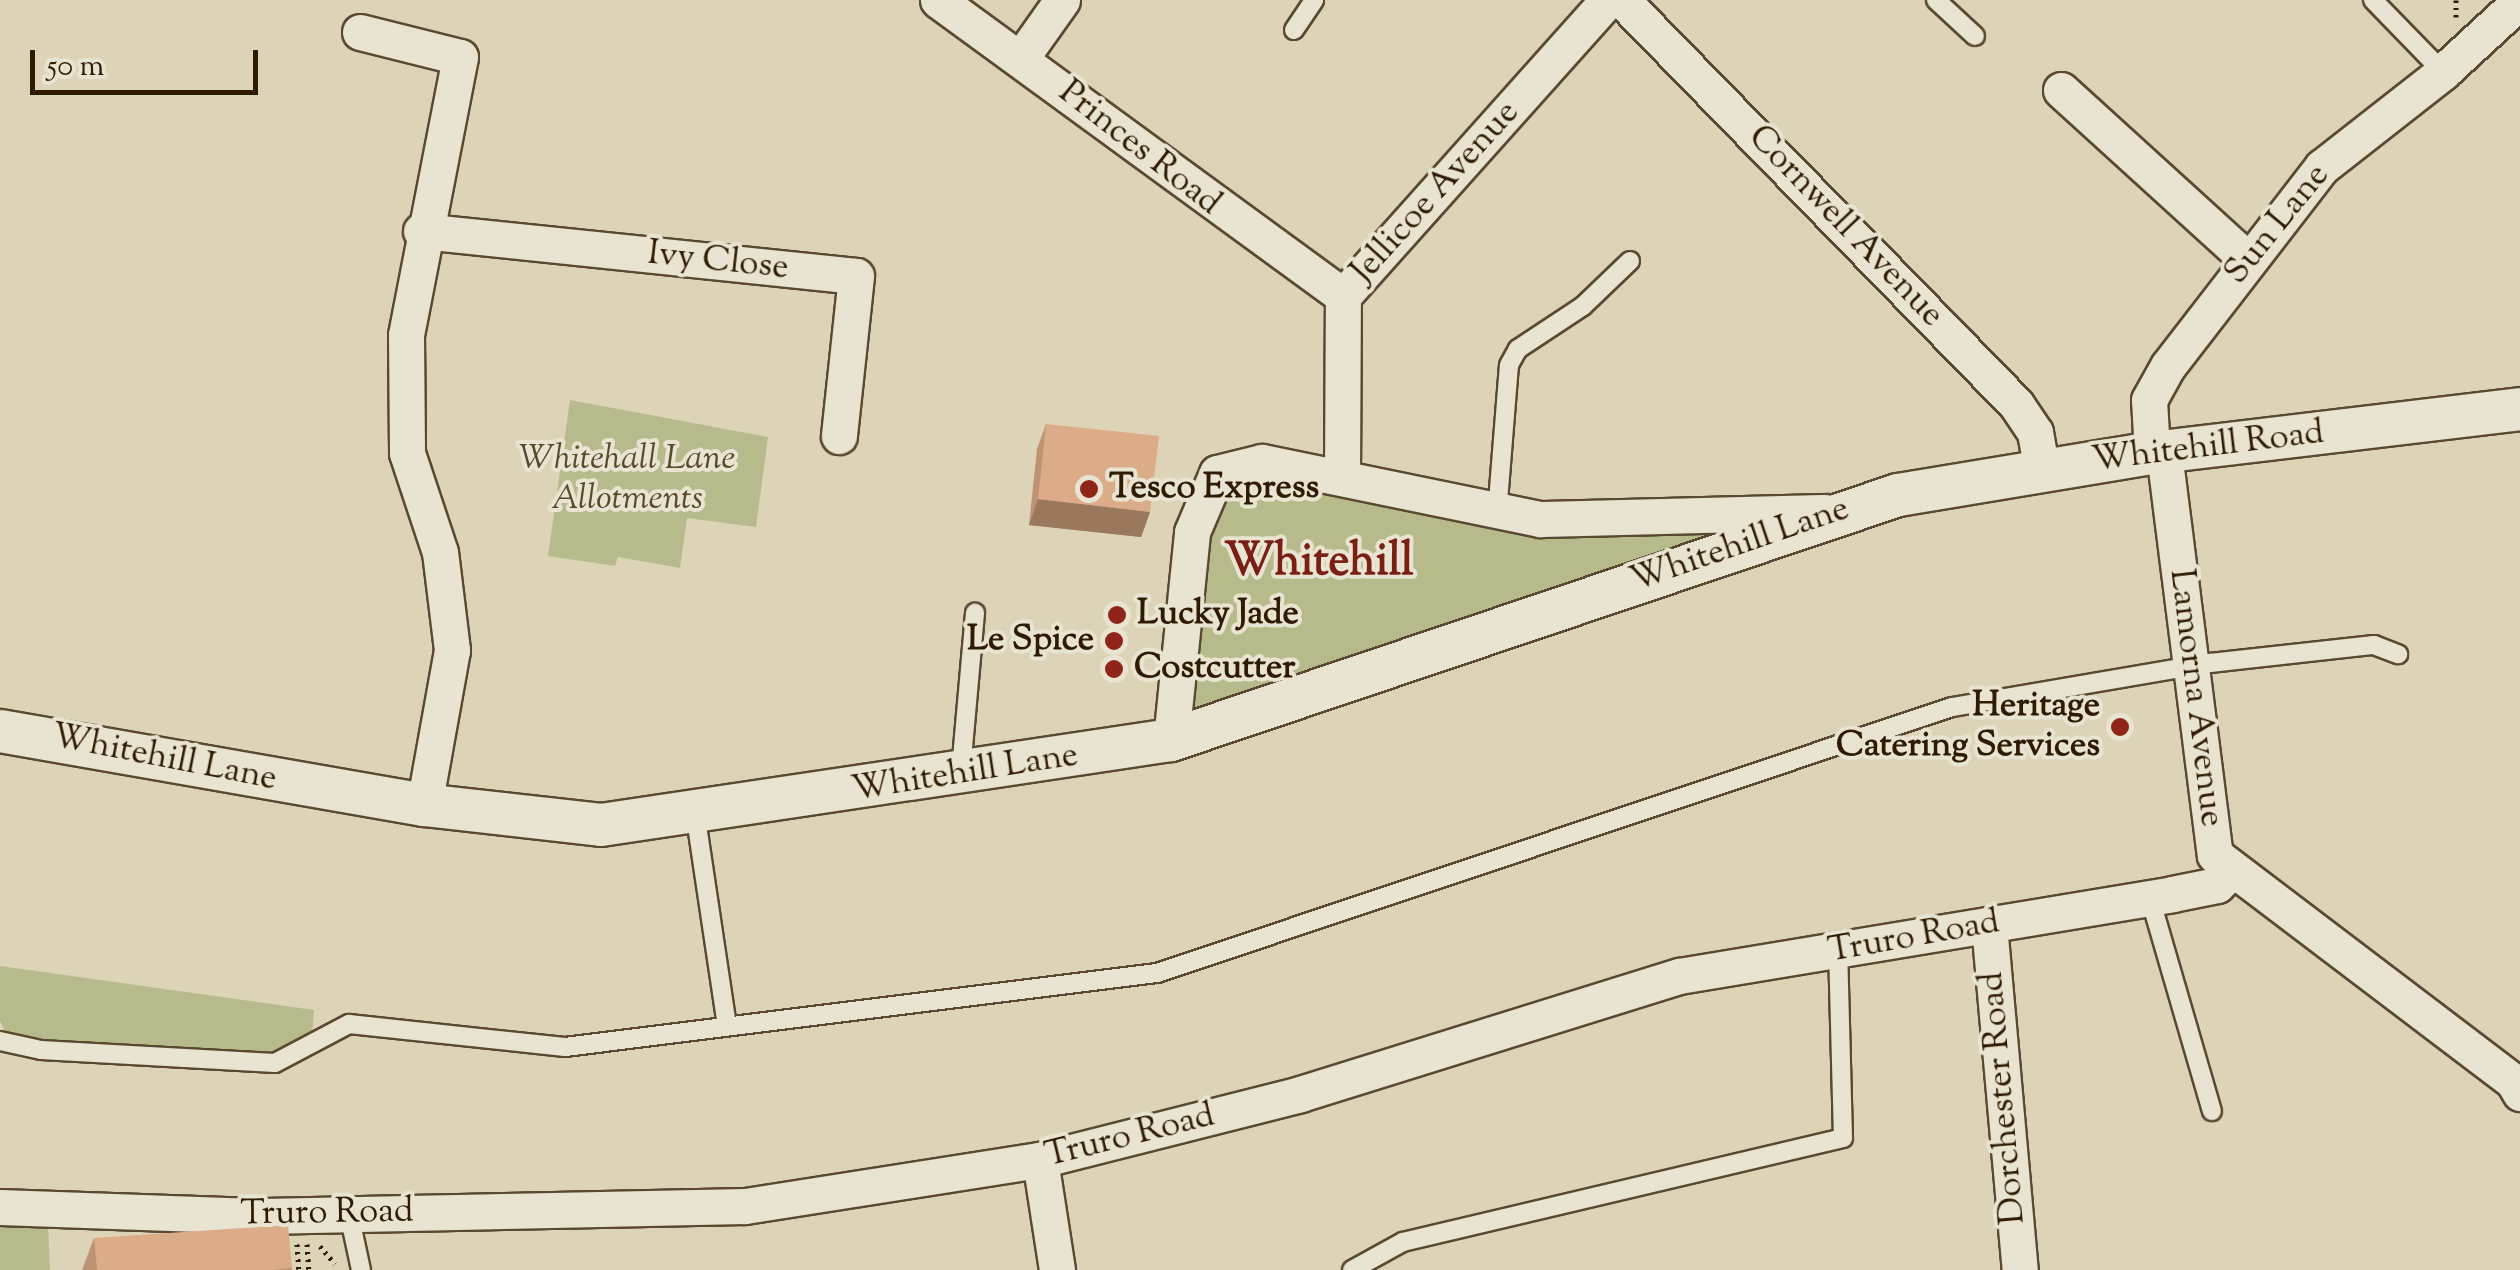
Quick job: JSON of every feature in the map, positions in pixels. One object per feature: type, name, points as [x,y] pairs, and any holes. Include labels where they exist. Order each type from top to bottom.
[{"type":"street","name":"Princes Road","points":[[938,0],[1021,58],[1213,208],[1342,296]]},
{"type":"street","points":[[1021,58],[1062,0]]},
{"type":"street","name":"Jellicoe Avenue","points":[[1342,476],[1342,296],[1608,0]]},
{"type":"street","name":"Cornwell Avenue","points":[[1622,0],[2016,404],[2035,432],[2042,470]]},
{"type":"street","name":"Sun Lane","points":[[2158,453],[2149,400],[2248,260],[2322,167],[2444,72],[2520,1]]},
{"type":"street","points":[[360,32],[460,57],[421,231],[406,335],[407,453],[440,552],[452,650],[424,805]]},
{"type":"street","points":[[2061,90],[2248,260]]},
{"type":"street","name":"Ivy Close","points":[[421,231],[856,276],[839,436]]},
{"type":"street","name":"Whitehill Road","points":[[1898,495],[2158,453],[2520,409]]},
{"type":"street","name":"Lamorna Avenue","points":[[2158,453],[2214,852],[2230,872],[2514,1081],[2520,1094]]},
{"type":"street","points":[[1171,740],[1192,532],[1218,474],[1262,462],[1342,476],[1497,515],[1623,522],[1836,511]]},
{"type":"street","name":"Whitehill Lane","points":[[0,731],[424,805],[601,825],[961,775],[1171,740],[1836,511],[1898,495]]},
{"type":"street","name":"Truro Road","points":[[0,1208],[142,1216],[745,1206],[1040,1160],[1300,1094],[1680,976],[2150,898],[2217,885],[2230,872]]},
{"type":"street","name":"Dorchester Road","points":[[1989,925],[2020,1270]]},
{"type":"street","points":[[1040,1160],[1057,1270]]},
{"type":"lane","points":[[1294,30],[1314,0]]},
{"type":"lane","points":[[1936,0],[1975,36]]},
{"type":"lane","points":[[2373,0],[2444,72]]},
{"type":"lane","points":[[1497,515],[1509,365],[1518,348],[1582,306],[1630,260]]},
{"type":"lane","points":[[961,775],[975,613]]},
{"type":"lane","points":[[0,1040],[41,1050],[276,1063],[350,1024],[565,1047],[1157,973],[1952,707],[2190,666],[2374,644],[2398,654]]},
{"type":"lane","points":[[695,812],[726,1026]]},
{"type":"lane","points":[[2150,898],[2212,1111]]},
{"type":"lane","points":[[1352,1270],[1403,1242],[1843,1138],[1838,952]]},
{"type":"lane","points":[[349,1214],[360,1270]]},
{"type":"path","points":[[296,1236],[299,1270]]},
{"type":"path","points":[[308,1270],[309,1236]]},
{"type":"green space","name":"Whitehall Lane Allotments","points":[[570,400],[768,437],[756,527],[687,518],[680,568],[618,557],[615,566],[548,556]]},
{"type":"green space","points":[[1267,482],[1347,489],[1376,504],[1513,530],[1584,536],[1709,529],[1708,538],[1193,712],[1185,701],[1196,686],[1210,530],[1227,502]]},
{"type":"green space","points":[[0,966],[314,1010],[312,1037],[284,1057],[36,1045],[8,1037],[0,1021]]},
{"type":"green space","points":[[0,1225],[48,1227],[50,1270],[0,1270]]},
{"type":"building","name":"Tesco Express","points":[[1046,424],[1159,436],[1150,512],[1038,499]]},
{"type":"building","points":[[288,1225],[292,1268],[97,1270],[94,1238]]},
{"type":"place","name":"Tesco Express","points":[[1089,489]]},
{"type":"place","name":"Lucky Jade","points":[[1117,615]]},
{"type":"place","name":"Le Spice","points":[[1114,641]]},
{"type":"place","name":"Costcutter","points":[[1114,669]]},
{"type":"place","name":"Heritage Catering Services","points":[[2120,727]]},
{"type":"district","name":"Whitehill","points":[[1319,564]]}]
